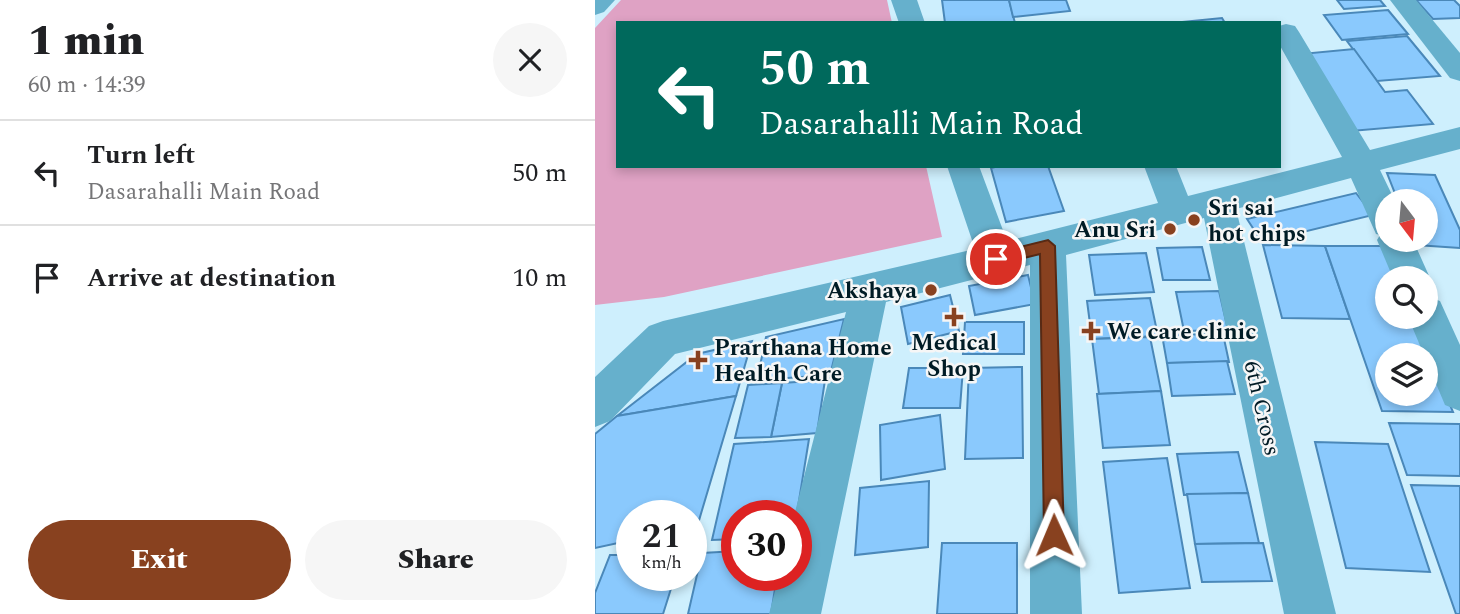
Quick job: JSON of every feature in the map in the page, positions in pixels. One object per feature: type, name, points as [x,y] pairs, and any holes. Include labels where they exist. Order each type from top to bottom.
[{"type":"street","points":[[595,8],[602,0]]},
{"type":"street","points":[[904,0],[911,21]]},
{"type":"street","points":[[1403,0],[1460,72]]},
{"type":"street","points":[[1286,32],[1361,163],[1375,195]]},
{"type":"street","points":[[595,406],[663,339],[1048,246],[1460,138]]},
{"type":"street","points":[[964,168],[996,259]]},
{"type":"street","name":"6th Cross","points":[[1162,168],[1197,207],[1310,614]]},
{"type":"street","points":[[1048,246],[1056,614]]},
{"type":"street","points":[[795,614],[870,290]]},
{"type":"street","points":[[1433,329],[1460,391]]},
{"type":"shaded area","points":[[621,0],[887,0],[892,21],[616,21],[616,168],[926,168],[942,237],[664,297],[595,305],[595,28]]},
{"type":"building","points":[[942,0],[1009,0],[1014,21],[945,21]]},
{"type":"building","points":[[1009,0],[1066,0],[1070,11],[1013,17]]},
{"type":"building","points":[[1337,0],[1380,0],[1385,6],[1344,9]]},
{"type":"building","points":[[1416,0],[1454,0],[1460,6],[1460,18],[1433,19]]},
{"type":"building","points":[[1388,10],[1408,34],[1342,40],[1324,15]]},
{"type":"building","points":[[1222,18],[1224,21],[1192,21]]},
{"type":"building","points":[[1407,36],[1440,76],[1377,81],[1347,41]]},
{"type":"building","points":[[1354,49],[1385,92],[1407,90],[1433,124],[1351,131],[1301,54]]},
{"type":"building","points":[[991,168],[1049,168],[1064,211],[1006,222]]},
{"type":"building","points":[[1387,173],[1435,175],[1460,230],[1460,248],[1439,247],[1439,189],[1393,189]]},
{"type":"building","points":[[1356,193],[1373,215],[1262,242],[1247,219]]},
{"type":"building","points":[[1263,245],[1325,246],[1350,319],[1282,318]]},
{"type":"building","points":[[1325,246],[1375,246],[1375,252],[1386,252],[1392,266],[1375,266],[1375,329],[1418,329],[1424,343],[1375,343],[1375,391]]},
{"type":"building","points":[[1202,247],[1210,280],[1163,280],[1157,248]]},
{"type":"building","points":[[1146,253],[1154,292],[1095,295],[1089,255]]},
{"type":"building","points":[[1028,275],[1035,304],[975,315],[969,286]]},
{"type":"building","points":[[1219,291],[1228,330],[1184,331],[1176,292]]},
{"type":"building","points":[[950,295],[959,331],[908,344],[901,307]]},
{"type":"building","points":[[1150,298],[1158,336],[1092,339],[1087,301]]},
{"type":"building","points":[[844,319],[830,375],[757,380],[766,337]]},
{"type":"building","points":[[965,322],[1024,322],[1024,354],[963,354]]},
{"type":"building","points":[[1223,334],[1229,362],[1167,363],[1162,335]]},
{"type":"building","points":[[1150,337],[1161,391],[1099,394],[1092,339]]},
{"type":"building","points":[[752,341],[736,396],[617,416],[697,354]]},
{"type":"building","points":[[1227,361],[1235,394],[1172,396],[1167,363]]},
{"type":"building","points":[[1022,367],[1023,458],[965,459],[969,368]]},
{"type":"building","points":[[909,368],[963,368],[960,408],[903,408]]},
{"type":"building","points":[[1438,376],[1453,412],[1382,411],[1380,406],[1438,406]]},
{"type":"building","points":[[825,380],[817,433],[771,437],[782,383]]},
{"type":"building","points":[[782,383],[771,437],[735,438],[748,385]]},
{"type":"building","points":[[1161,391],[1170,445],[1103,448],[1097,394]]},
{"type":"building","points":[[736,396],[705,500],[616,500],[616,543],[595,548],[595,434],[617,416]]},
{"type":"building","points":[[940,415],[945,469],[881,480],[880,425]]},
{"type":"building","points":[[1389,423],[1460,424],[1460,476],[1407,475]]},
{"type":"building","points":[[809,439],[799,500],[721,500],[734,444]]},
{"type":"building","points":[[1315,442],[1388,444],[1430,572],[1346,568]]},
{"type":"building","points":[[1238,452],[1248,493],[1184,495],[1177,454]]},
{"type":"building","points":[[1167,458],[1190,588],[1119,593],[1103,462]]},
{"type":"building","points":[[929,481],[928,547],[855,555],[860,488]]},
{"type":"building","points":[[1411,485],[1460,486],[1460,614],[1456,614]]},
{"type":"building","points":[[1248,493],[1259,543],[1195,544],[1187,494]]},
{"type":"building","points":[[721,501],[721,540],[712,540]]},
{"type":"building","points":[[942,543],[1017,543],[1017,614],[937,614]]},
{"type":"building","points":[[1263,543],[1272,581],[1202,582],[1195,544]]},
{"type":"building","points":[[721,552],[721,591],[775,591],[771,614],[688,614],[693,591],[707,591],[707,553]]},
{"type":"building","points":[[610,555],[616,555],[616,591],[670,591],[663,614],[595,614],[595,593]]},
{"type":"place","name":"Sri sai hot chips","points":[[1194,220]]},
{"type":"place","name":"Anu Sri","points":[[1170,229]]},
{"type":"place","name":"Akshaya","points":[[931,290]]},
{"type":"place","name":"Medical Shop","points":[[954,317]]},
{"type":"place","name":"We care clinic","points":[[1091,331]]},
{"type":"place","name":"Prarthana Home Health Care","points":[[698,360]]},
{"type":"route","points":[[996,259],[1048,246],[1054,535]]}]
